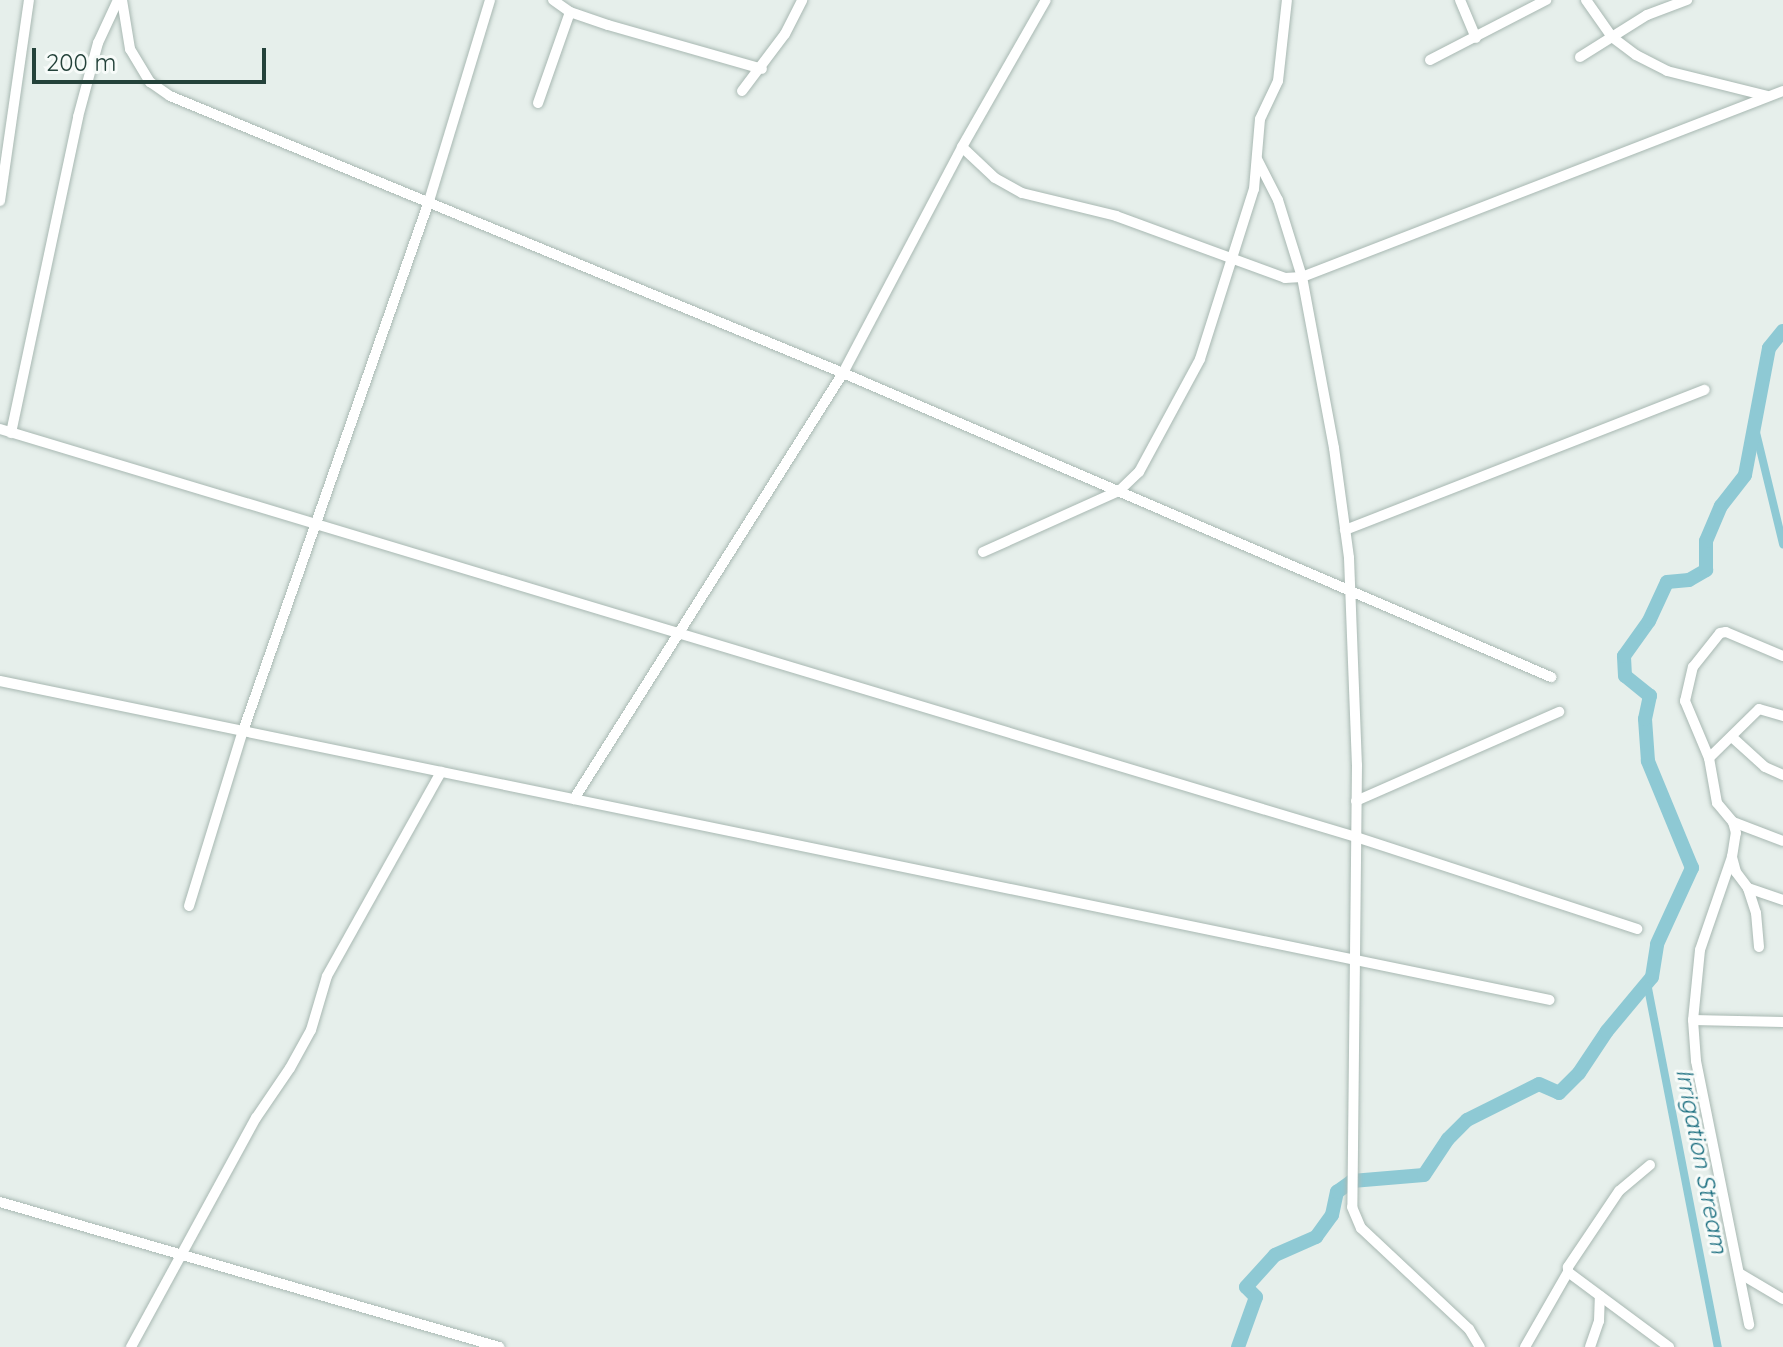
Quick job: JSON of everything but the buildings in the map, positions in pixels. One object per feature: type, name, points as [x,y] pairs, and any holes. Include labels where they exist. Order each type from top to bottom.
[{"type":"street","points":[[0,201],[29,0]]},
{"type":"street","points":[[120,0],[130,49],[150,82],[170,96],[843,373],[1551,677]]},
{"type":"street","points":[[120,0],[98,43],[78,117],[6,431],[1356,837],[1637,929]]},
{"type":"street","points":[[189,906],[243,731],[429,201],[490,0]]},
{"type":"street","points":[[553,0],[570,12],[762,69]]},
{"type":"street","points":[[742,91],[762,69],[802,0]]},
{"type":"street","points":[[574,799],[843,373],[962,147],[1046,0]]},
{"type":"street","points":[[983,552],[1119,491],[1139,472],[1200,359],[1254,189],[1260,119],[1278,81],[1287,0]]},
{"type":"street","points":[[1460,0],[1476,38]]},
{"type":"street","points":[[1430,60],[1546,0]]},
{"type":"street","points":[[1586,0],[1612,37],[1636,55],[1667,71],[1769,97]]},
{"type":"street","points":[[1580,57],[1647,15],[1687,0]]},
{"type":"street","points":[[538,103],[570,12]]},
{"type":"street","points":[[962,147],[995,178],[1022,193],[1116,216],[1285,278],[1302,277],[1783,91]]},
{"type":"street","points":[[1257,159],[1278,200],[1302,277],[1345,530],[1350,590],[1356,801],[1352,1207],[1361,1228],[1469,1329],[1480,1347]]},
{"type":"street","points":[[1345,530],[1705,390]]},
{"type":"street","points":[[1749,1325],[1696,1061],[1693,1020],[1693,988],[1700,950],[1732,857],[1736,833],[1733,822],[1717,803],[1709,758],[1685,701],[1693,667],[1712,639],[1726,632],[1783,656]]},
{"type":"street","points":[[0,681],[1550,1000]]},
{"type":"street","points":[[1709,758],[1733,738],[1759,709],[1783,716]]},
{"type":"street","points":[[1356,801],[1559,712]]},
{"type":"street","points":[[1733,738],[1765,767],[1783,775]]},
{"type":"street","points":[[131,1347],[256,1118],[311,1030],[327,976],[441,772]]},
{"type":"street","points":[[1733,822],[1783,841]]},
{"type":"street","points":[[1732,857],[1736,872],[1748,888],[1756,913],[1759,947]]},
{"type":"street","points":[[1748,888],[1783,900]]},
{"type":"street","points":[[1693,1020],[1783,1022]]},
{"type":"street","points":[[1525,1347],[1568,1267],[1619,1191],[1650,1165]]},
{"type":"street","points":[[0,1202],[499,1347]]},
{"type":"street","points":[[1568,1272],[1669,1347]]},
{"type":"street","points":[[1739,1273],[1783,1299]]},
{"type":"street","points":[[1590,1347],[1599,1321],[1600,1296]]},
{"type":"waterway","points":[[1238,1347],[1256,1297],[1246,1287],[1275,1255],[1316,1237],[1332,1215],[1337,1192],[1352,1181],[1424,1175],[1448,1139],[1467,1120],[1539,1084],[1559,1093],[1579,1073],[1607,1031],[1652,977],[1657,944],[1692,868],[1648,761],[1645,719],[1650,696],[1625,676],[1624,656],[1649,621],[1667,582],[1689,580],[1706,570],[1706,541],[1721,506],[1745,475],[1769,348],[1783,331]]},
{"type":"waterway","points":[[1753,420],[1783,544]]},
{"type":"waterway","name":"Irrigation Stream","points":[[1647,983],[1718,1347]]}]
